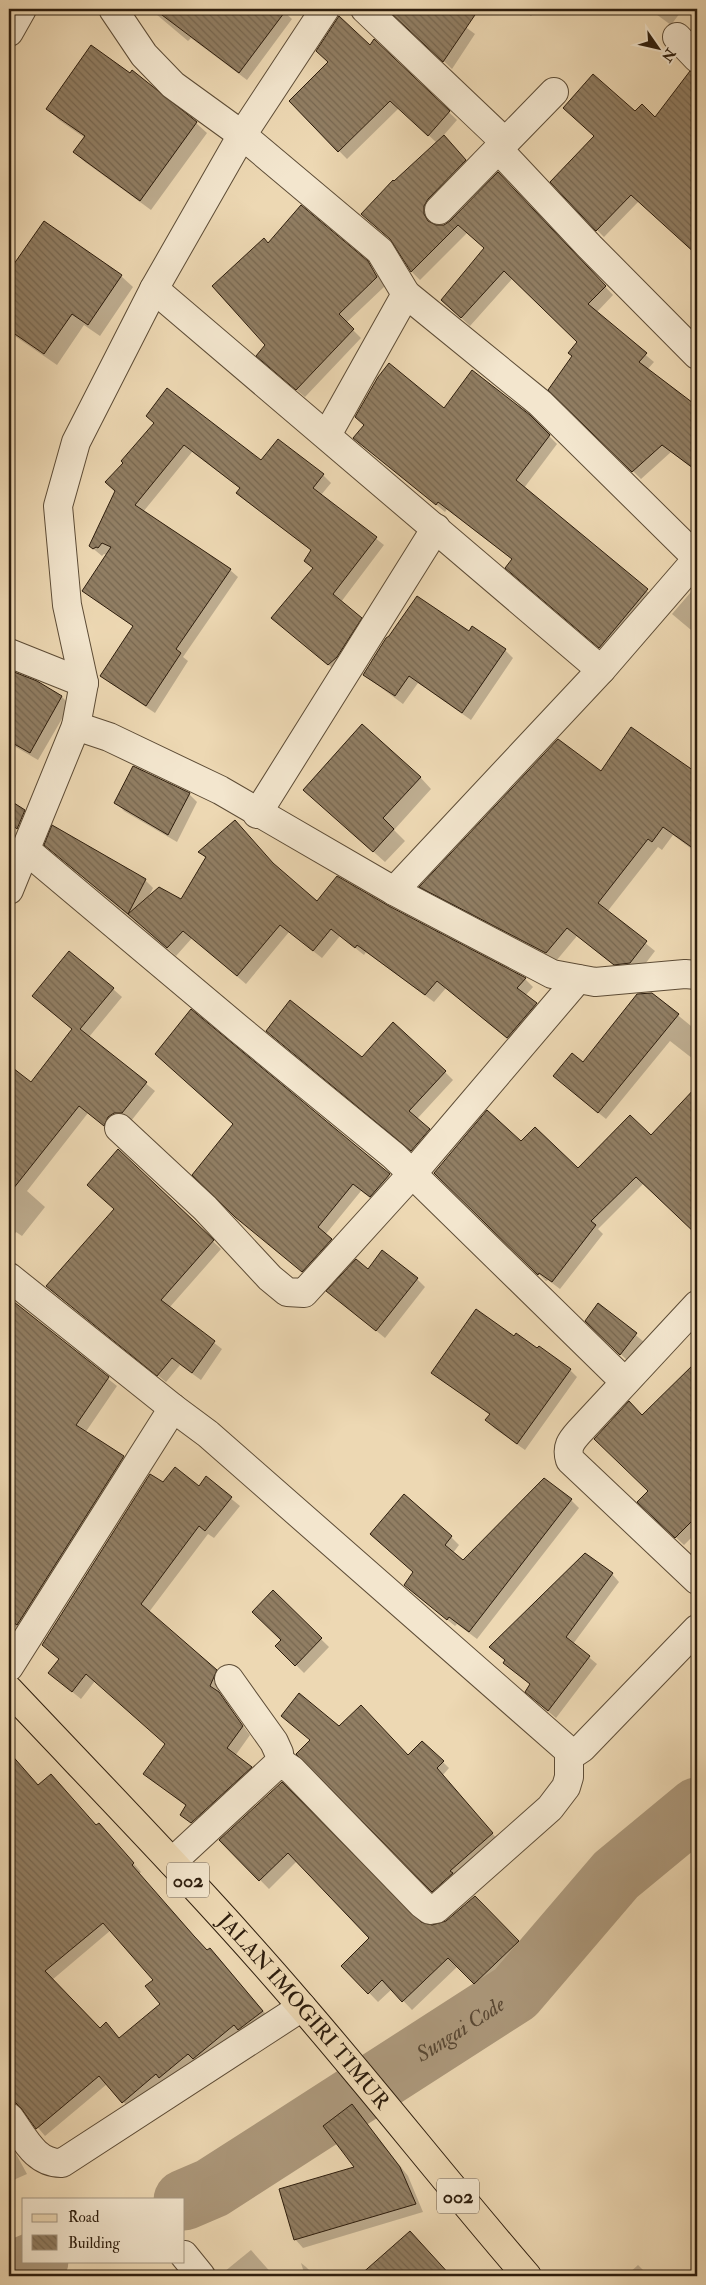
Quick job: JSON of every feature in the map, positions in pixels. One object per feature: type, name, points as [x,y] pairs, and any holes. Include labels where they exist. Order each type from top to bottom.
[{"type":"main road","name":"JALAN IMOGIRI TIMUR","points":[[9,1690],[172,1862],[302,2007],[391,2116],[527,2276]]},
{"type":"street","points":[[9,32],[22,9]]},
{"type":"street","points":[[113,9],[144,55],[173,85],[242,135],[380,251],[406,294],[540,403],[697,558],[601,670],[394,892]]},
{"type":"street","points":[[9,890],[76,726],[84,683],[67,605],[58,506],[76,442],[154,289],[242,135],[325,9]]},
{"type":"street","points":[[365,9],[502,146],[590,247],[697,355]]},
{"type":"street","points":[[677,37],[697,58]]},
{"type":"street","points":[[439,210],[554,92]]},
{"type":"street","points":[[154,289],[601,670]]},
{"type":"street","points":[[327,435],[406,294]]},
{"type":"street","points":[[257,814],[436,528]]},
{"type":"street","points":[[9,653],[84,683]]},
{"type":"street","points":[[76,726],[109,737],[220,790],[257,814],[394,892],[552,974],[595,982],[686,974],[697,975]]},
{"type":"street","points":[[26,850],[394,1156],[625,1382]]},
{"type":"street","points":[[119,1128],[205,1208],[270,1278],[287,1292],[304,1293],[412,1174],[578,979]]},
{"type":"street","points":[[9,1277],[215,1441],[569,1751],[576,1752],[582,1748],[697,1629]]},
{"type":"street","points":[[697,1305],[570,1443],[567,1451],[570,1460],[697,1580]]},
{"type":"street","points":[[9,1667],[173,1408]]},
{"type":"street","points":[[229,1679],[274,1742],[279,1753],[280,1762],[292,1770],[430,1910],[444,1904],[550,1808],[566,1787],[569,1776],[569,1751]]},
{"type":"street","points":[[172,1862],[280,1762]]},
{"type":"street","points":[[9,2117],[40,2159],[51,2164],[62,2163],[302,2007]]},
{"type":"street","points":[[185,2256],[201,2276]]},
{"type":"building","points":[[154,9],[287,9],[239,73]]},
{"type":"building","points":[[394,9],[479,9],[443,62],[391,13]]},
{"type":"building","points":[[339,16],[370,45],[374,39],[450,111],[428,136],[390,101],[338,152],[289,101],[328,62],[316,51]]},
{"type":"building","points":[[91,45],[130,73],[132,70],[197,122],[140,201],[73,152],[85,136],[46,109]]},
{"type":"building","points":[[690,71],[697,73],[697,255],[631,195],[596,231],[550,182],[594,136],[563,108],[593,74],[635,111],[642,104],[655,117]]},
{"type":"building","points":[[444,135],[466,160],[428,199],[424,206],[424,214],[428,221],[436,225],[444,225],[450,221],[498,172],[606,286],[588,304],[647,353],[639,362],[697,406],[697,471],[662,445],[632,472],[548,390],[572,356],[568,353],[577,342],[504,271],[461,318],[441,300],[484,248],[458,225],[411,272],[390,239],[361,214],[393,180]]},
{"type":"building","points":[[301,205],[368,261],[377,277],[339,314],[354,329],[296,390],[256,356],[265,345],[212,286],[264,238],[268,243]]},
{"type":"building","points":[[44,221],[122,275],[88,325],[72,314],[44,354],[9,330],[9,271]]},
{"type":"building","points":[[389,363],[444,408],[472,370],[530,415],[550,435],[516,480],[648,589],[599,648],[505,568],[512,559],[438,502],[436,505],[353,438],[364,425],[355,417],[378,377]]},
{"type":"building","points":[[167,388],[261,460],[278,439],[324,474],[313,488],[377,537],[333,594],[362,618],[337,657],[328,665],[271,618],[313,568],[304,561],[311,550],[236,493],[240,488],[184,445],[135,505],[231,569],[176,649],[181,653],[146,706],[100,676],[133,626],[82,591],[111,547],[102,543],[98,548],[93,549],[89,546],[115,491],[105,482],[123,463],[121,461],[154,423],[146,416]]},
{"type":"building","points":[[417,596],[469,631],[472,626],[506,649],[462,713],[409,676],[395,696],[363,675],[386,638]]},
{"type":"building","points":[[9,670],[37,681],[62,696],[30,753],[9,741]]},
{"type":"building","points":[[362,724],[421,777],[383,818],[394,829],[373,852],[303,790]]},
{"type":"building","points":[[631,727],[697,773],[697,851],[663,827],[652,842],[648,839],[598,903],[647,941],[630,963],[614,965],[567,928],[546,953],[419,887],[558,739],[601,771]]},
{"type":"building","points":[[133,766],[190,793],[168,835],[114,803]]},
{"type":"building","points":[[14,803],[25,810],[17,829],[9,822],[9,811]]},
{"type":"building","points":[[235,820],[273,863],[317,901],[337,876],[387,905],[526,978],[517,988],[537,1003],[507,1038],[437,981],[425,995],[357,945],[355,948],[331,929],[313,951],[280,925],[237,976],[183,931],[167,948],[128,914],[159,887],[181,899],[206,857],[198,852]]},
{"type":"building","points":[[52,825],[146,879],[128,914],[44,845]]},
{"type":"building","points":[[69,951],[114,988],[80,1029],[147,1082],[122,1113],[114,1113],[108,1117],[104,1126],[79,1106],[9,1194],[9,1065],[31,1082],[72,1029],[32,996]]},
{"type":"building","points":[[652,993],[679,1014],[598,1113],[553,1076],[572,1053],[583,1062],[637,994]]},
{"type":"building","points":[[290,1000],[362,1057],[393,1022],[446,1071],[409,1111],[430,1129],[411,1151],[266,1031]]},
{"type":"building","points":[[191,1009],[390,1174],[370,1197],[353,1184],[318,1227],[332,1239],[302,1272],[235,1217],[192,1175],[233,1124],[155,1054]]},
{"type":"building","points":[[697,1086],[697,1235],[636,1177],[591,1221],[596,1225],[552,1282],[539,1273],[538,1275],[434,1173],[487,1110],[521,1141],[535,1127],[578,1168],[630,1115],[651,1135]]},
{"type":"building","points":[[118,1149],[214,1240],[161,1300],[215,1341],[192,1373],[172,1358],[157,1376],[46,1286],[114,1209],[87,1185]]},
{"type":"building","points":[[382,1250],[418,1278],[376,1331],[326,1291],[356,1259],[368,1269]]},
{"type":"building","points":[[9,1298],[109,1377],[76,1425],[124,1456],[17,1625],[9,1619]]},
{"type":"building","points":[[598,1303],[637,1333],[620,1355],[585,1321]]},
{"type":"building","points":[[476,1309],[514,1336],[516,1333],[537,1348],[539,1346],[571,1369],[517,1444],[485,1420],[490,1414],[431,1373]]},
{"type":"building","points":[[697,1361],[697,1516],[675,1538],[637,1502],[648,1491],[594,1439],[629,1401],[642,1415]]},
{"type":"building","points":[[175,1467],[199,1486],[206,1476],[232,1497],[205,1531],[199,1526],[141,1604],[217,1670],[210,1686],[219,1692],[243,1726],[227,1748],[252,1767],[191,1823],[180,1815],[186,1805],[143,1774],[165,1744],[86,1674],[72,1692],[48,1673],[59,1659],[42,1645],[150,1474],[163,1482]]},
{"type":"building","points":[[544,1478],[572,1499],[469,1632],[449,1617],[447,1620],[404,1585],[413,1572],[370,1534],[404,1494],[452,1536],[445,1545],[463,1560]]},
{"type":"building","points":[[585,1553],[613,1573],[566,1637],[590,1656],[548,1711],[525,1692],[530,1684],[503,1663],[505,1660],[489,1647]]},
{"type":"building","points":[[273,1590],[322,1638],[295,1666],[275,1646],[281,1640],[252,1612]]},
{"type":"building","points":[[299,1693],[339,1726],[361,1705],[408,1755],[422,1741],[444,1761],[437,1768],[493,1833],[450,1871],[453,1873],[432,1892],[296,1754],[310,1740],[281,1716]]},
{"type":"building","points":[[9,1752],[38,1785],[51,1774],[96,1825],[99,1823],[134,1863],[132,1865],[207,1950],[210,1948],[263,2011],[238,2030],[234,2025],[193,2059],[188,2054],[159,2078],[156,2074],[122,2103],[99,2076],[36,2129],[16,2103],[9,2102]],"holes":[[[103,1923],[153,1980],[145,1986],[160,2004],[119,2038],[106,2022],[100,2028],[45,1971]]]},
{"type":"building","points":[[282,1782],[421,1922],[432,1925],[446,1921],[475,1896],[519,1941],[474,1984],[448,1958],[402,2002],[382,1980],[368,1994],[341,1966],[369,1938],[288,1853],[259,1881],[219,1840]]},
{"type":"building","points":[[352,2104],[400,2167],[416,2204],[294,2240],[279,2189],[354,2167],[323,2126]]},
{"type":"building","points":[[410,2231],[451,2276],[359,2276]]},
{"type":"waterway","name":"Sungai Code","points":[[185,2200],[212,2188],[515,1993],[616,1875],[697,1808]]},
{"type":"waterway","name":"Sungai Code","points":[[9,2273],[36,2262]]}]
